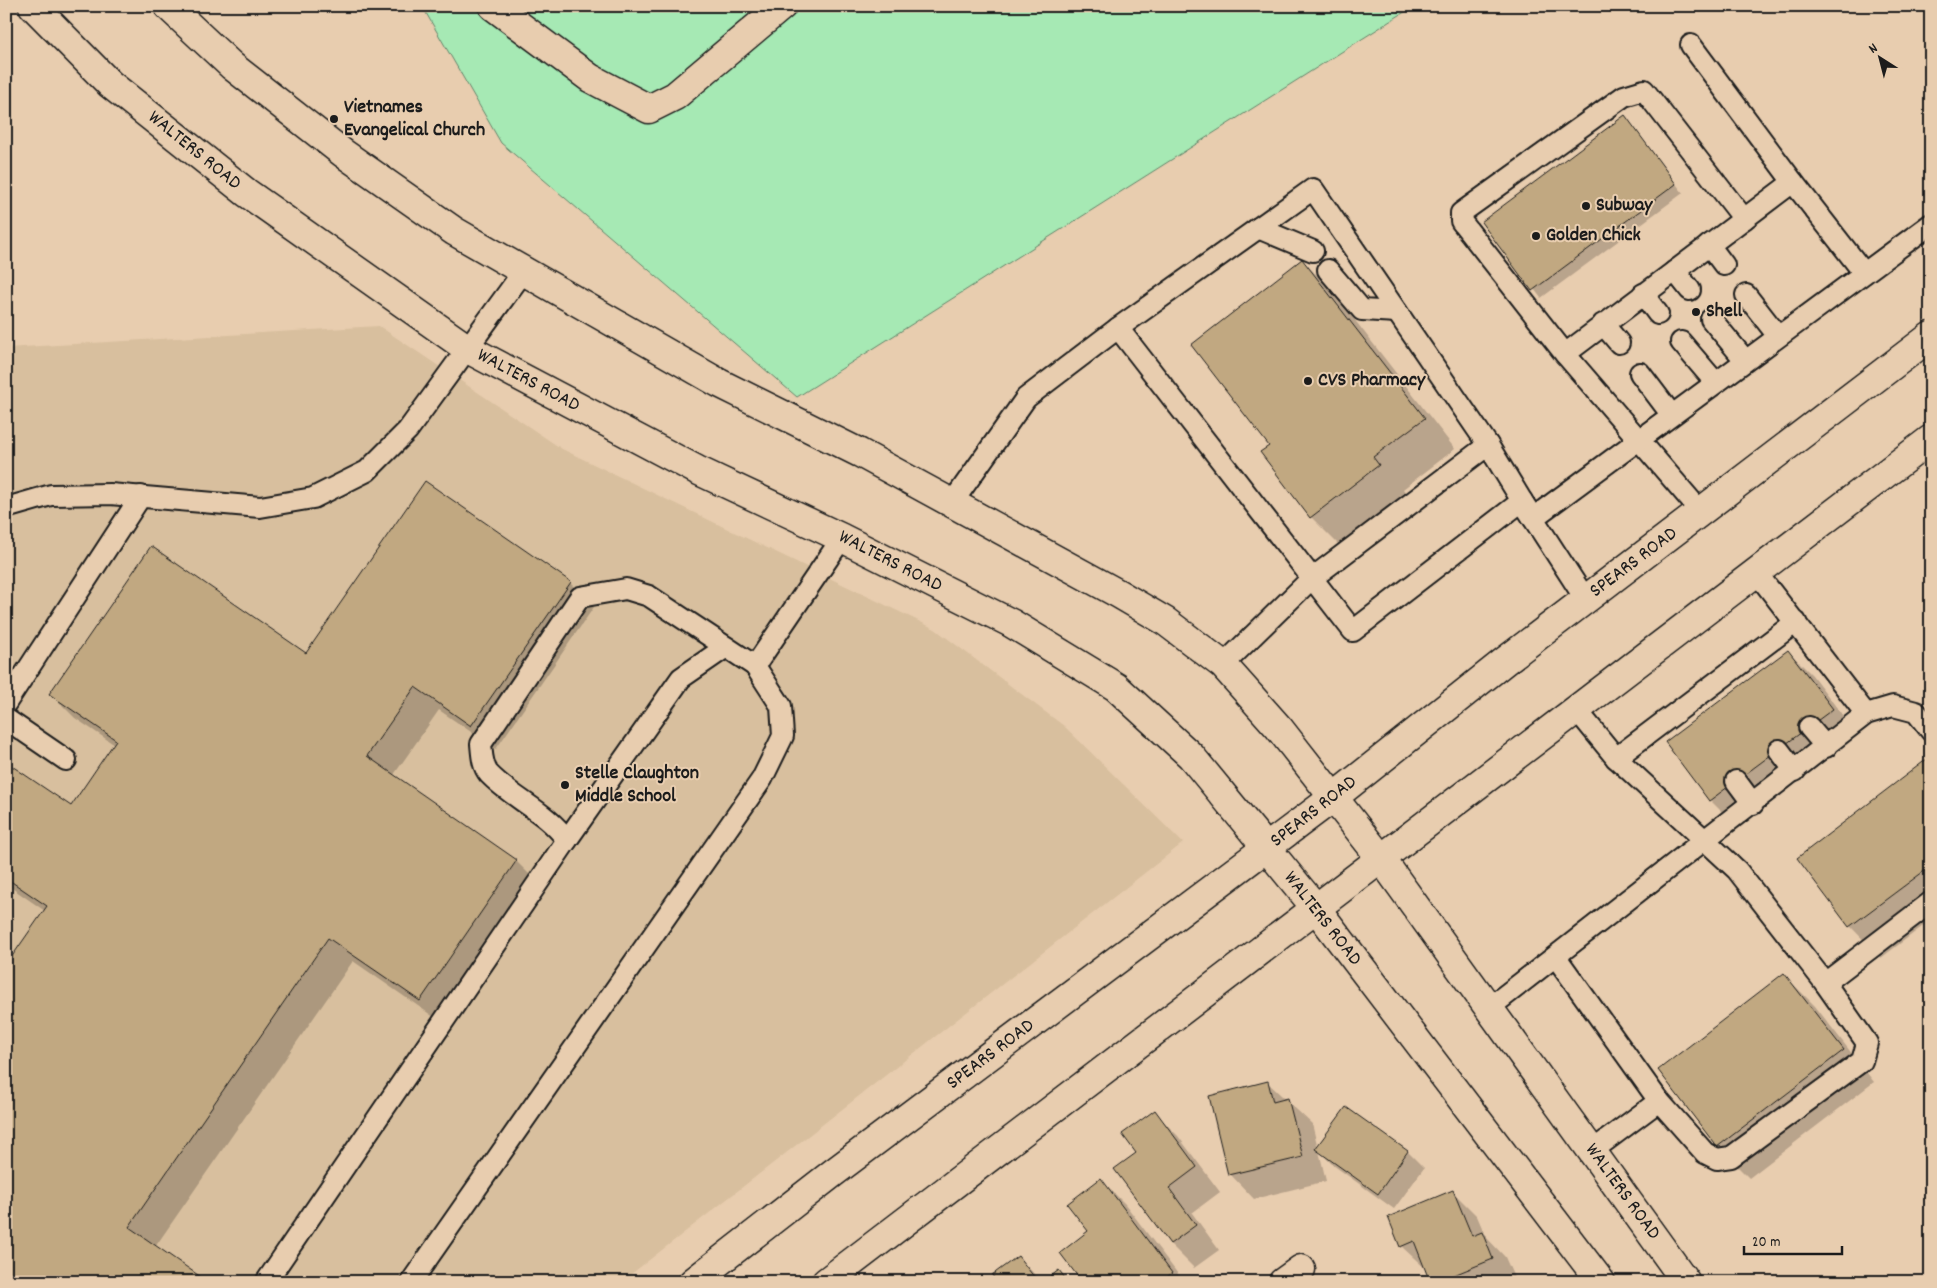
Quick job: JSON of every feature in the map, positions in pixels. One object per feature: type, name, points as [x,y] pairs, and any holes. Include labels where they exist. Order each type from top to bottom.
[{"type":"street","name":"WALTERS ROAD","points":[[33,6],[110,84],[247,193],[468,349],[698,470],[842,538],[1011,623],[1116,687],[1191,756],[1315,907],[1602,1282]]},
{"type":"street","name":"WALTERS ROAD","points":[[168,6],[232,66],[342,153],[454,231],[719,383],[860,453],[1119,594],[1165,622],[1223,665],[1279,728],[1380,857],[1686,1282]]},
{"type":"street","points":[[493,6],[590,78],[649,109],[674,96],[782,6]]},
{"type":"street","name":"SPEARS ROAD","points":[[693,1282],[833,1173],[1266,849],[1586,600],[1931,336]]},
{"type":"street","points":[[826,1282],[1380,857],[1931,439]]},
{"type":"lane","points":[[1691,45],[1793,182],[1864,273]]},
{"type":"lane","points":[[1701,512],[1637,440],[1565,354],[1461,221],[1461,213],[1624,96],[1644,90],[1744,219]]},
{"type":"lane","points":[[1565,354],[1793,182]]},
{"type":"lane","points":[[952,503],[1026,398],[1118,328],[1313,189],[1488,446],[1586,600]]},
{"type":"lane","points":[[1533,518],[1744,360],[1931,224]]},
{"type":"lane","points":[[1258,228],[1313,251]]},
{"type":"lane","points":[[1710,244],[1724,265]]},
{"type":"lane","points":[[1328,270],[1362,310],[1397,312]]},
{"type":"lane","points":[[1675,270],[1690,290]]},
{"type":"lane","points":[[6,508],[51,495],[110,494],[260,507],[314,498],[366,471],[408,430],[523,272]]},
{"type":"lane","points":[[1643,294],[1658,314]]},
{"type":"lane","points":[[1746,295],[1778,336]]},
{"type":"lane","points":[[1711,319],[1744,360]]},
{"type":"lane","points":[[1603,324],[1619,343]]},
{"type":"lane","points":[[1118,328],[1353,631],[1522,501]]},
{"type":"lane","points":[[1681,342],[1715,382]]},
{"type":"lane","points":[[1640,373],[1671,414]]},
{"type":"lane","points":[[1223,665],[1311,579],[1488,446]]},
{"type":"lane","points":[[6,703],[141,496]]},
{"type":"lane","points":[[755,666],[842,538]]},
{"type":"lane","points":[[1756,572],[1866,714]]},
{"type":"lane","points":[[411,1282],[762,779],[783,736],[781,706],[755,666],[649,596],[626,589],[580,597],[481,744],[482,757],[488,773],[556,825],[567,840]]},
{"type":"lane","points":[[1616,758],[1686,715],[1758,661],[1796,622]]},
{"type":"lane","points":[[266,1282],[567,840],[681,678],[726,647]]},
{"type":"lane","points":[[1489,1008],[1826,748],[1866,714],[1892,706],[1916,712],[1931,731]]},
{"type":"lane","points":[[1556,957],[1659,1101],[1705,1153],[1717,1159],[1730,1157],[1862,1061],[1867,1043],[1825,983],[1737,870],[1616,758],[1576,710]]},
{"type":"lane","points":[[6,719],[66,760]]},
{"type":"lane","points":[[1809,727],[1826,748]]},
{"type":"lane","points":[[1778,750],[1795,771]]},
{"type":"lane","points":[[1736,781],[1753,804]]},
{"type":"lane","points":[[1825,983],[1931,902]]},
{"type":"lane","points":[[1592,1151],[1659,1101]]},
{"type":"shaded area","name":"Stelle Claughton Middle School","points":[[379,326],[562,449],[935,629],[1064,726],[1183,843],[621,1282],[6,1282],[6,348]]},
{"type":"green space","points":[[422,6],[1414,6],[797,397],[501,143]]},
{"type":"building","points":[[1625,115],[1676,184],[1532,291],[1481,222]]},
{"type":"building","name":"CVS Pharmacy","points":[[1302,259],[1425,418],[1373,457],[1379,465],[1310,518],[1260,452],[1269,446],[1191,345]]},
{"type":"building","points":[[425,481],[571,582],[471,726],[415,687],[367,756],[517,860],[420,1001],[328,938],[129,1227],[208,1282],[6,1282],[6,965],[47,906],[6,878],[6,762],[71,806],[116,740],[49,694],[151,546],[306,653]]},
{"type":"building","points":[[1788,650],[1833,709],[1709,801],[1665,742]]},
{"type":"building","points":[[1931,756],[1931,866],[1849,927],[1797,858]]},
{"type":"building","points":[[1784,973],[1844,1050],[1717,1147],[1658,1070]]},
{"type":"building","points":[[1268,1081],[1273,1102],[1288,1098],[1303,1157],[1228,1175],[1209,1096]]},
{"type":"building","points":[[1346,1107],[1408,1151],[1378,1194],[1315,1149]]},
{"type":"building","points":[[1155,1110],[1197,1167],[1169,1188],[1196,1225],[1170,1244],[1114,1169],[1136,1153],[1122,1134]]},
{"type":"building","points":[[1101,1178],[1172,1273],[1161,1282],[1138,1282],[1134,1277],[1128,1282],[1082,1282],[1060,1253],[1088,1231],[1067,1204]]},
{"type":"building","points":[[1453,1190],[1472,1236],[1482,1232],[1493,1259],[1437,1282],[1430,1282],[1414,1241],[1400,1247],[1388,1217]]},
{"type":"building","points":[[1018,1256],[1038,1282],[997,1282],[992,1275]]},
{"type":"building","points":[[1059,1270],[1068,1282],[1043,1282]]},
{"type":"place","name":"Vietnames Evangelical Church","points":[[334,119]]},
{"type":"place","name":"Subway","points":[[1586,206]]},
{"type":"place","name":"Golden Chick","points":[[1536,236]]},
{"type":"place","name":"Shell","points":[[1696,312]]},
{"type":"place","name":"CVS Pharmacy","points":[[1308,381]]},
{"type":"place","name":"Stelle Claughton Middle School","points":[[565,785]]}]
